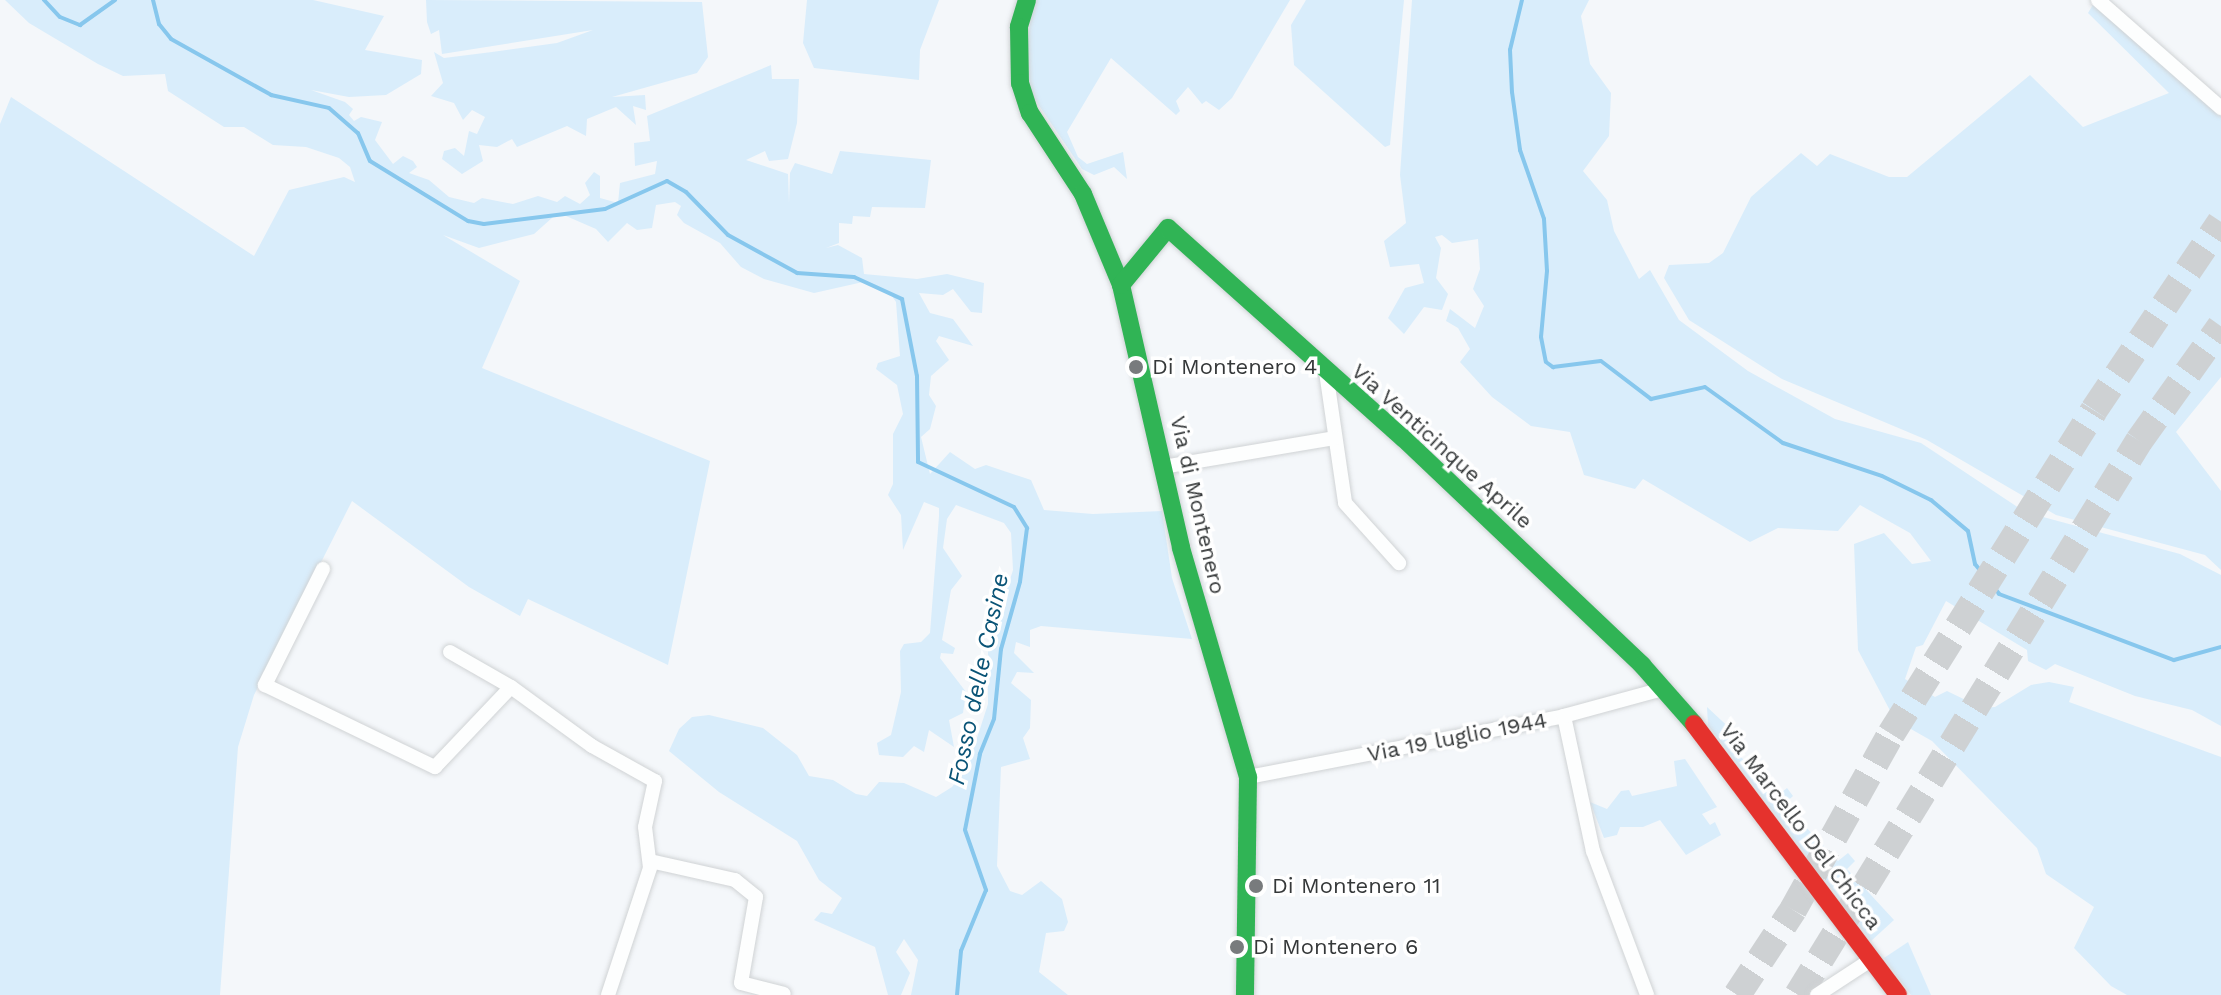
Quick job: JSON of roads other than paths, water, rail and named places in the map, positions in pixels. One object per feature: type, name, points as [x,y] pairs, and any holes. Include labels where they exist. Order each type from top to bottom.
[{"type":"street","name":"Via di Montenero","points":[[1027,0],[1017,61],[1025,99],[1083,194],[1121,285],[1181,548],[1248,777],[1245,995]]},
{"type":"street","points":[[2098,0],[2221,108]]},
{"type":"street","name":"Via Venticinque Aprile","points":[[1121,285],[1168,228],[1403,438],[1663,689]]},
{"type":"street","points":[[1326,372],[1345,503],[1399,563]]},
{"type":"street","points":[[1163,467],[1335,438]]},
{"type":"street","points":[[323,569],[265,685],[435,767],[511,687]]},
{"type":"street","points":[[450,652],[511,687],[592,746],[655,781],[645,827],[650,861],[608,995]]},
{"type":"street","name":"Via 19 luglio 1944","points":[[1248,777],[1564,716],[1663,689]]},
{"type":"street","name":"Via Marcello Del Chicca","points":[[1663,689],[1898,995]]},
{"type":"street","points":[[1564,716],[1593,851],[1647,995]]},
{"type":"street","points":[[650,861],[735,880],[756,897],[741,983],[784,994]]},
{"type":"street","points":[[1817,995],[1872,959]]},
{"type":"waterway","name":"Fosso delle Casine","points":[[44,0],[60,17],[80,25],[115,0]]},
{"type":"waterway","name":"Fosso delle Casine","points":[[153,0],[159,24],[171,39],[271,95],[329,108],[358,133],[370,161],[468,221],[484,224],[605,209],[667,181],[686,192],[728,235],[797,273],[854,277],[902,299],[917,376],[918,462],[1014,507],[1027,528],[1020,582],[1001,649],[994,719],[980,754],[965,830],[986,890],[961,951],[957,995]]},
{"type":"waterway","points":[[1522,0],[1510,50],[1512,92],[1520,150],[1544,219],[1547,271],[1541,337],[1546,362],[1553,367],[1601,361],[1651,399],[1705,387],[1783,443],[1882,476],[1931,500],[1968,531],[1975,564],[1999,594],[2174,660],[2221,647]]},
{"type":"tunnel","points":[[1737,995],[1793,910],[1891,734],[2094,410],[2221,222]]},
{"type":"tunnel","points":[[1798,995],[2139,441],[2221,326]]},
{"type":"place","name":"Di Montenero 4","points":[[1136,367]]},
{"type":"place","name":"Di Montenero 11","points":[[1256,886]]},
{"type":"place","name":"Di Montenero 6","points":[[1237,947]]}]
